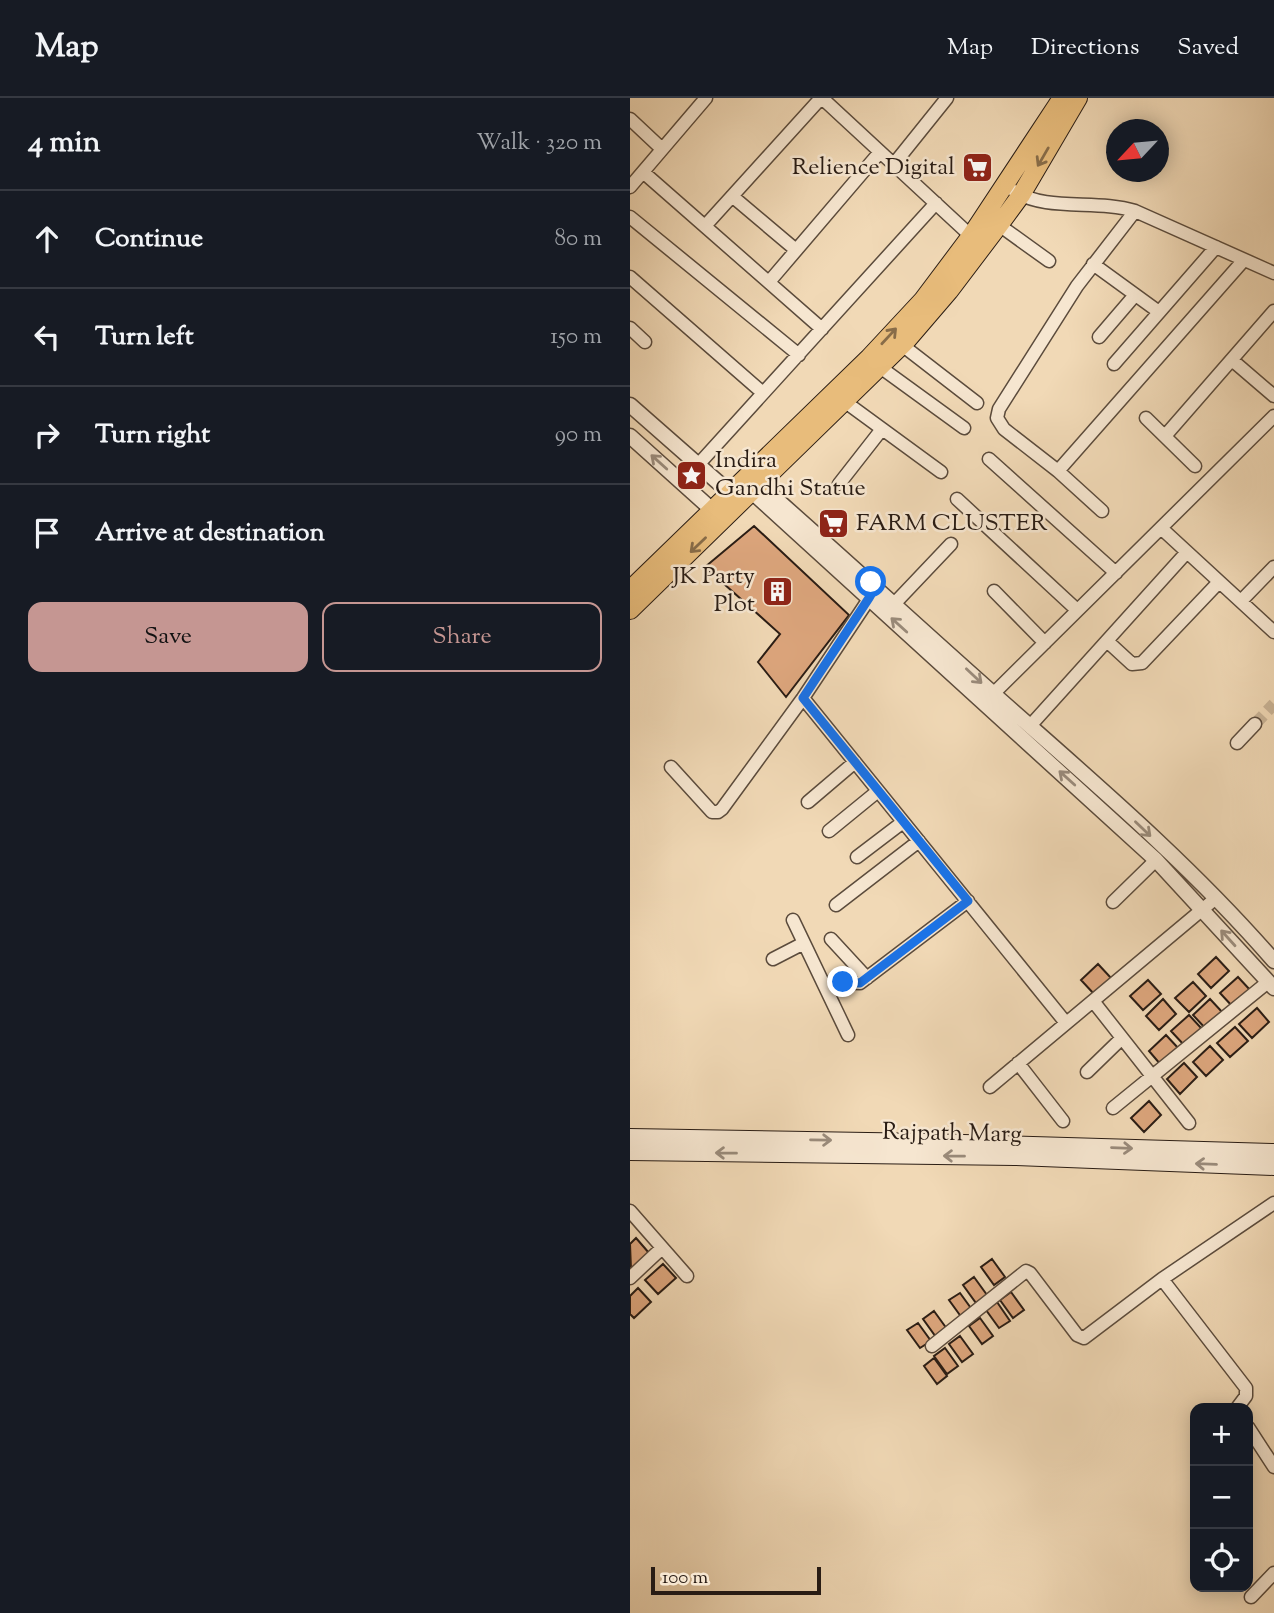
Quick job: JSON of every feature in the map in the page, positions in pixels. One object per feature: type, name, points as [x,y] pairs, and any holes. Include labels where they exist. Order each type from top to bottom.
[{"type":"main road","points":[[632,584],[745,493],[880,367],[950,291],[999,225],[1013,190],[1062,98]]},
{"type":"main road","points":[[745,493],[923,300],[971,236],[1013,190],[1077,98]]},
{"type":"main road","points":[[630,610],[717,515]]},
{"type":"main road","name":"Rajpath Marg","points":[[630,1137],[1274,1152]]},
{"type":"main road","name":"Rajpath Marg","points":[[630,1152],[1015,1157],[1274,1167]]},
{"type":"street","points":[[630,187],[706,98]]},
{"type":"street","points":[[705,226],[822,98],[971,236]]},
{"type":"street","points":[[894,164],[947,98]]},
{"type":"street","points":[[630,119],[662,149]]},
{"type":"street","points":[[769,282],[880,152]]},
{"type":"street","points":[[643,172],[822,329]]},
{"type":"street","points":[[1013,190],[1040,201],[1112,205],[1135,211],[1274,274]]},
{"type":"street","points":[[732,196],[796,250]]},
{"type":"street","points":[[697,466],[936,204]]},
{"type":"street","points":[[1102,511],[1058,471],[1004,429],[997,418],[999,409],[1077,286],[1135,211]]},
{"type":"street","points":[[630,217],[799,355]]},
{"type":"street","points":[[999,225],[1049,261]]},
{"type":"street","points":[[1114,364],[1216,247]]},
{"type":"street","points":[[1058,471],[1242,261]]},
{"type":"street","points":[[1093,264],[1159,312]]},
{"type":"street","points":[[630,277],[764,393]]},
{"type":"street","points":[[1099,337],[1135,295]]},
{"type":"street","points":[[1165,436],[1274,311]]},
{"type":"street","points":[[630,328],[645,342]]},
{"type":"street","points":[[902,345],[977,403]]},
{"type":"street","points":[[1232,360],[1274,396]]},
{"type":"street","points":[[880,367],[964,428]]},
{"type":"street","points":[[844,401],[941,472]]},
{"type":"street","points":[[630,405],[697,466],[745,493],[873,592],[989,698],[1030,726],[1216,898],[1274,961]]},
{"type":"street","points":[[989,698],[1274,416]]},
{"type":"street","points":[[1146,418],[1195,466]]},
{"type":"street","points":[[839,484],[882,429]]},
{"type":"street","points":[[630,436],[717,515]]},
{"type":"street","points":[[989,459],[1116,573]]},
{"type":"street","points":[[957,499],[1077,610]]},
{"type":"street","points":[[1161,528],[1274,632]]},
{"type":"street","points":[[895,603],[951,544]]},
{"type":"street","points":[[1030,726],[1187,552]]},
{"type":"street","points":[[1241,601],[1274,567]]},
{"type":"street","points":[[1107,641],[1132,664],[1142,663],[1219,582]]},
{"type":"street","points":[[994,591],[1045,643]]},
{"type":"street","points":[[873,592],[895,603],[1156,860],[1271,985],[1113,1108]]},
{"type":"street","points":[[671,768],[712,812],[718,812],[803,698],[873,592]]},
{"type":"street","points":[[803,698],[1066,1023]]},
{"type":"street","points":[[1237,743],[1255,724]]},
{"type":"street","points":[[808,802],[855,762]]},
{"type":"street","points":[[829,831],[878,791]]},
{"type":"street","points":[[857,857],[903,822]]},
{"type":"street","points":[[835,905],[919,841]]},
{"type":"street","points":[[1113,902],[1156,860]]},
{"type":"street","points":[[990,1087],[1216,898]]},
{"type":"street","points":[[825,986],[833,982],[860,983],[968,901]]},
{"type":"street","points":[[793,920],[848,1035]]},
{"type":"street","points":[[831,939],[867,978]]},
{"type":"street","points":[[773,959],[804,943]]},
{"type":"street","points":[[1093,1001],[1189,1123]]},
{"type":"street","points":[[1087,1072],[1122,1038]]},
{"type":"street","points":[[1018,1063],[1063,1121]]},
{"type":"street","points":[[932,1346],[1027,1271],[1077,1335],[1084,1338],[1162,1279],[1273,1206]]},
{"type":"street","points":[[630,1211],[687,1276]]},
{"type":"street","points":[[630,1278],[662,1248]]},
{"type":"street","points":[[1162,1279],[1246,1388],[1246,1396],[1241,1403]]},
{"type":"street","points":[[1253,1435],[1274,1467]]},
{"type":"street","points":[[1251,1597],[1274,1573]]},
{"type":"building","name":"JK Party Plot","points":[[754,526],[849,615],[786,697],[758,662],[780,634],[705,567]]},
{"type":"building","points":[[1216,957],[1229,971],[1211,988],[1198,974]]},
{"type":"building","points":[[1098,964],[1111,978],[1094,994],[1081,980]]},
{"type":"building","points":[[1238,977],[1251,991],[1233,1007],[1220,993]]},
{"type":"building","points":[[1148,980],[1161,994],[1143,1010],[1130,996]]},
{"type":"building","points":[[1193,982],[1206,996],[1189,1012],[1175,998]]},
{"type":"building","points":[[1163,999],[1176,1014],[1159,1030],[1146,1016]]},
{"type":"building","points":[[1210,999],[1223,1013],[1206,1029],[1193,1015]]},
{"type":"building","points":[[1257,1008],[1269,1022],[1252,1038],[1239,1024]]},
{"type":"building","points":[[1189,1015],[1202,1029],[1184,1045],[1171,1031]]},
{"type":"building","points":[[1235,1027],[1248,1041],[1230,1057],[1217,1043]]},
{"type":"building","points":[[1166,1035],[1179,1049],[1161,1065],[1149,1051]]},
{"type":"building","points":[[1210,1046],[1223,1060],[1206,1076],[1193,1062]]},
{"type":"building","points":[[1184,1063],[1197,1077],[1180,1094],[1167,1079]]},
{"type":"building","points":[[1149,1101],[1161,1115],[1144,1132],[1131,1118]]},
{"type":"building","points":[[636,1238],[649,1253],[631,1269],[630,1244]]},
{"type":"building","points":[[992,1259],[1005,1277],[994,1285],[981,1267]]},
{"type":"building","points":[[663,1264],[676,1278],[658,1294],[645,1280]]},
{"type":"building","points":[[974,1277],[987,1295],[976,1303],[963,1285]]},
{"type":"building","points":[[638,1288],[651,1302],[634,1318],[630,1314],[630,1296]]},
{"type":"building","points":[[1011,1292],[1024,1310],[1013,1318],[1000,1300]]},
{"type":"building","points":[[960,1293],[973,1311],[962,1318],[949,1300]]},
{"type":"building","points":[[997,1302],[1010,1321],[999,1328],[986,1310]]},
{"type":"building","points":[[934,1311],[947,1329],[936,1337],[923,1319]]},
{"type":"building","points":[[980,1318],[993,1336],[982,1344],[969,1326]]},
{"type":"building","points":[[918,1323],[931,1341],[920,1348],[907,1330]]},
{"type":"building","points":[[960,1336],[973,1354],[962,1362],[949,1344]]},
{"type":"building","points":[[945,1348],[958,1366],[947,1374],[934,1356]]},
{"type":"building","points":[[934,1358],[947,1376],[937,1384],[924,1366]]},
{"type":"tunnel","points":[[1255,724],[1274,704]]},
{"type":"place","name":"Relience Digital","points":[[978,168]]},
{"type":"place","name":"Indira Gandhi Statue","points":[[692,475]]},
{"type":"place","name":"FARM CLUSTER","points":[[833,524]]},
{"type":"place","name":"JK Party Plot","points":[[778,591]]},
{"type":"route","points":[[843,982],[860,983],[871,976],[968,901],[803,698],[869,598],[876,586],[871,582]]}]
